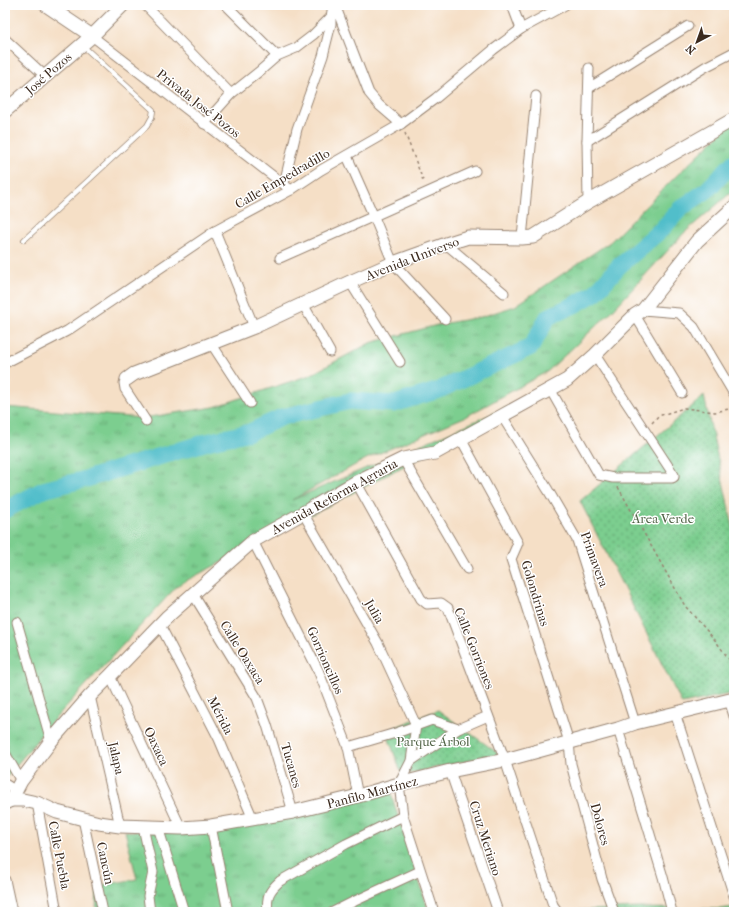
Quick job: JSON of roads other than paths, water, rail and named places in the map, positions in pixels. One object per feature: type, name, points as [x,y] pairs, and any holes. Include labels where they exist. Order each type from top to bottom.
[{"type":"street","points":[[46,5],[92,36]]},
{"type":"street","name":"José Pozos","points":[[5,111],[82,45],[123,5]]},
{"type":"street","points":[[146,5],[230,94]]},
{"type":"street","points":[[226,5],[277,56]]},
{"type":"street","points":[[287,187],[296,129],[323,56],[334,5]]},
{"type":"street","points":[[334,5],[369,93],[402,124]]},
{"type":"street","points":[[512,5],[521,29]]},
{"type":"street","name":"Calle Empedradillo","points":[[5,363],[67,331],[215,231],[287,187],[322,170],[402,124],[521,29],[564,5]]},
{"type":"street","points":[[204,124],[230,94],[277,56],[296,48],[313,35],[331,17]]},
{"type":"street","points":[[589,88],[688,26]]},
{"type":"street","name":"Privada José Pozos","points":[[92,36],[287,187]]},
{"type":"street","points":[[5,39],[45,76]]},
{"type":"street","points":[[588,140],[705,67],[734,52]]},
{"type":"street","points":[[588,202],[589,68]]},
{"type":"street","points":[[522,238],[536,96]]},
{"type":"street","name":"Avenida Universo","points":[[127,379],[134,374],[254,327],[350,282],[446,244],[468,237],[533,237],[588,202],[734,119]]},
{"type":"street","points":[[347,156],[374,216],[393,264],[445,319]]},
{"type":"street","points":[[280,258],[475,172]]},
{"type":"street","name":"Avenida Reforma Agraria","points":[[12,792],[51,741],[90,696],[168,616],[253,541],[356,482],[403,459],[435,453],[567,380],[639,313],[697,241],[734,207]]},
{"type":"street","points":[[215,231],[254,327]]},
{"type":"street","points":[[446,244],[504,293]]},
{"type":"street","points":[[350,282],[400,362]]},
{"type":"street","points":[[303,304],[330,352]]},
{"type":"street","points":[[682,393],[639,313],[679,313],[694,327],[734,394]]},
{"type":"street","points":[[211,343],[250,403]]},
{"type":"street","points":[[550,389],[600,475],[613,478],[674,477],[645,430],[595,355]]},
{"type":"street","points":[[127,379],[124,384],[125,388],[146,421]]},
{"type":"street","name":"Primavera","points":[[502,416],[577,540],[635,723]]},
{"type":"street","name":"Golondrinas","points":[[461,439],[518,543],[511,559],[569,742]]},
{"type":"street","points":[[403,459],[466,568]]},
{"type":"street","name":"Calle Gorriones","points":[[356,482],[421,599],[427,604],[440,603],[448,608],[505,760],[553,905],[558,912]]},
{"type":"street","name":"Julia","points":[[303,513],[378,643],[416,725]]},
{"type":"street","name":"Gorrioncillos","points":[[253,541],[318,670],[348,747],[358,796]]},
{"type":"street","name":"Calle Oaxaca","points":[[193,594],[257,698],[267,725]]},
{"type":"street","points":[[17,622],[51,741]]},
{"type":"street","name":"Mérida","points":[[160,625],[219,740],[253,819]]},
{"type":"street","name":"Oaxaca","points":[[110,676],[181,828]]},
{"type":"street","name":"Jalapa","points":[[90,696],[120,826]]},
{"type":"street","points":[[732,700],[734,716]]},
{"type":"street","name":"Panfilo Martínez","points":[[12,792],[23,800],[37,803],[57,812],[99,823],[120,826],[158,828],[211,826],[293,812],[450,771],[505,760],[635,723],[732,700]]},
{"type":"street","points":[[675,713],[734,896]]},
{"type":"street","points":[[411,761],[458,729],[488,716]]},
{"type":"street","points":[[348,747],[399,732],[432,720],[458,729]]},
{"type":"street","name":"Tucanes","points":[[267,725],[293,812]]},
{"type":"street","points":[[416,725],[411,761],[399,784],[403,816],[434,912]]},
{"type":"street","points":[[618,729],[663,877],[672,912]]},
{"type":"street","name":"Dolores","points":[[569,742],[571,764],[602,879],[614,912]]},
{"type":"street","points":[[5,753],[12,792]]},
{"type":"street","name":"Cruz Meriano","points":[[450,771],[498,912]]},
{"type":"street","name":"Calle Puebla","points":[[37,803],[57,912]]},
{"type":"street","points":[[268,912],[267,902],[271,889],[280,880],[346,844],[403,816]]},
{"type":"street","name":"Cancún","points":[[83,819],[103,912]]},
{"type":"street","points":[[211,826],[228,912]]},
{"type":"street","points":[[144,827],[153,872],[148,896],[150,912]]},
{"type":"street","points":[[158,828],[184,912]]},
{"type":"street","points":[[333,912],[420,871]]},
{"type":"street","points":[[5,880],[12,912]]},
{"type":"lane","points":[[24,240],[147,126],[152,117],[153,110],[82,45]]},
{"type":"waterway","points":[[5,510],[43,490],[86,479],[207,442],[250,432],[282,417],[350,401],[394,404],[439,390],[531,347],[548,317],[595,293],[619,266],[662,229],[681,208],[706,191],[734,162]]},
{"type":"park label","name":"Área Verde","points":[[663,518]]},
{"type":"park label","name":"Parque Árbol","points":[[433,741]]}]
